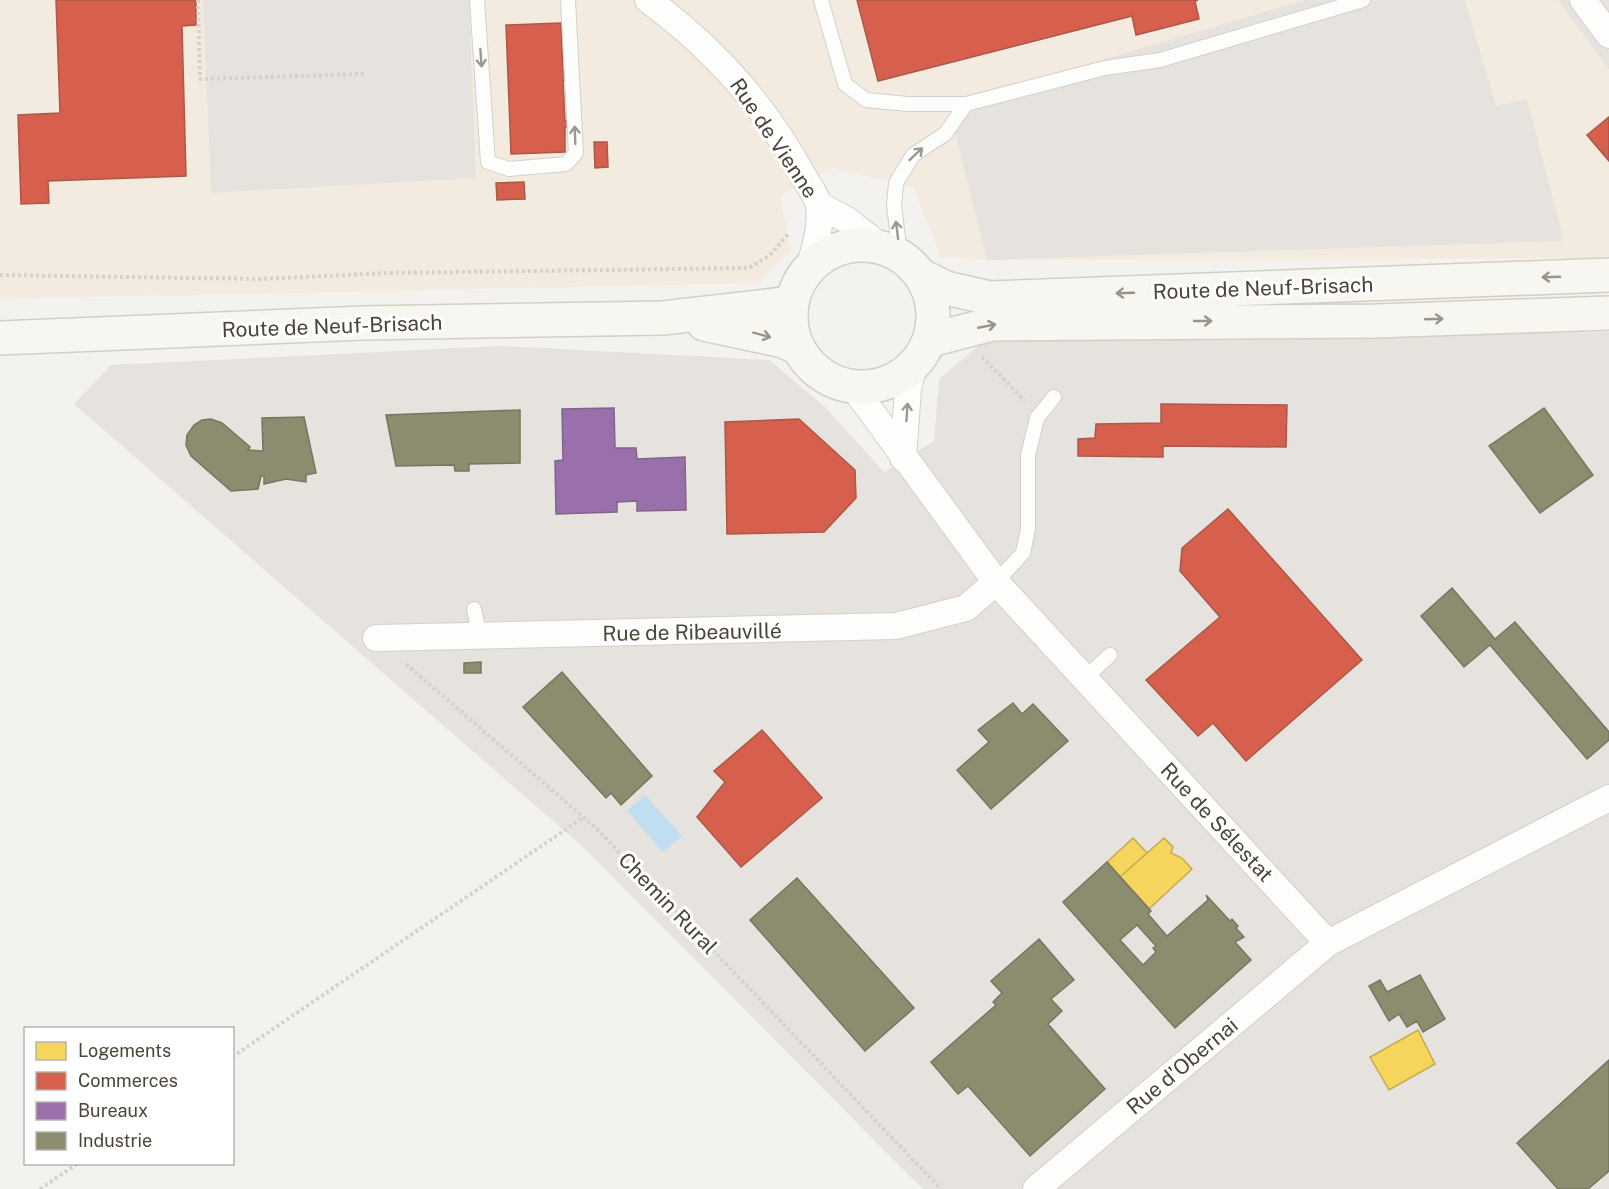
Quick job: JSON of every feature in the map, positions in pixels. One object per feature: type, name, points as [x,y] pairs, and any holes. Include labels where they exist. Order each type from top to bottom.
[{"type":"main road","name":"Route de Neuf-Brisach","points":[[799,350],[791,321],[792,303],[798,285],[808,269],[822,256],[860,244],[901,259],[946,288],[990,298],[1609,275]]},
{"type":"main road","points":[[901,259],[933,305],[934,323],[922,353]]},
{"type":"main road","name":"Route de Neuf-Brisach","points":[[0,338],[363,323],[663,318],[792,303]]},
{"type":"main road","name":"Route de Neuf-Brisach","points":[[663,318],[744,331],[783,341],[799,350],[817,372],[834,383],[854,388],[886,384],[922,353],[970,329],[992,324],[1376,321],[1609,313]]},
{"type":"street","name":"Rue de Vienne","points":[[648,0],[711,51],[734,76],[795,160],[819,205],[815,248],[808,269]]},
{"type":"street","points":[[1583,0],[1609,35]]},
{"type":"street","name":"Rue de Vienne","points":[[819,205],[847,220],[901,259]]},
{"type":"street","points":[[903,458],[908,389],[922,353]]},
{"type":"street","name":"Rue de Sélestat","points":[[854,388],[903,458],[996,582],[1328,943]]},
{"type":"street","name":"Rue de Ribeauvillé","points":[[376,638],[896,626],[966,608],[996,582]]},
{"type":"street","points":[[1328,943],[1609,798]]},
{"type":"street","name":"Rue d'Obernai","points":[[1036,1189],[1328,943]]},
{"type":"lane","points":[[477,0],[488,162],[509,169],[566,164],[576,153],[568,0]]},
{"type":"lane","points":[[821,0],[845,84],[866,100],[908,104],[966,104],[1105,68],[1160,60],[1363,0]]},
{"type":"lane","points":[[901,259],[894,205],[896,183],[913,155],[945,134],[966,104]]},
{"type":"lane","points":[[996,582],[1023,553],[1028,530],[1028,455],[1039,415],[1054,397]]},
{"type":"lane","points":[[474,609],[480,637]]},
{"type":"lane","points":[[1085,678],[1110,655]]},
{"type":"path","points":[[198,0],[200,79],[366,74]]},
{"type":"path","points":[[0,274],[261,279],[398,273],[750,268],[770,255],[789,233],[792,217],[819,205]]},
{"type":"path","points":[[970,329],[972,343],[979,354],[1039,415]]},
{"type":"path","name":"Chemin Rural","points":[[376,638],[584,817],[941,1189]]},
{"type":"path","points":[[234,1056],[584,817]]},
{"type":"path","points":[[40,1189],[76,1165]]},
{"type":"shaded area","points":[[0,0],[1558,0],[1609,70],[1609,258],[987,260],[941,257],[913,187],[832,168],[780,195],[791,250],[758,283],[0,299]]},
{"type":"shaded area","points":[[203,0],[469,0],[476,178],[211,193]]},
{"type":"shaded area","points":[[1305,0],[1465,0],[1496,106],[1527,99],[1564,241],[987,260],[948,105]]},
{"type":"shaded area","points":[[1558,0],[1609,0],[1609,70]]},
{"type":"shaded area","points":[[1609,332],[1609,1189],[923,1189],[583,847],[74,404],[111,365],[501,346],[769,360],[824,406],[884,472],[934,441],[939,379],[983,342]]},
{"type":"shaded area","points":[[855,475],[886,485],[890,505],[910,515],[877,589],[855,601],[716,606],[709,534],[824,532]]},
{"type":"water","points":[[645,795],[682,836],[663,852],[627,811]]},
{"type":"building: Logements","points":[[1133,838],[1147,853],[1120,877],[1107,862]]},
{"type":"building: Logements","points":[[1164,838],[1173,847],[1171,853],[1182,858],[1192,869],[1149,909],[1120,877]]},
{"type":"building: Logements","points":[[1418,1030],[1435,1064],[1389,1090],[1370,1057]]},
{"type":"building: Commerces","points":[[56,0],[196,0],[196,25],[182,26],[186,176],[48,181],[49,203],[21,204],[18,115],[60,113]]},
{"type":"building: Commerces","points":[[857,0],[1198,0],[1195,1],[1199,19],[1136,35],[1132,16],[878,81]]},
{"type":"building: Commerces","points":[[561,23],[563,72],[566,72],[567,81],[563,81],[565,121],[568,121],[568,127],[565,127],[565,152],[511,154],[506,25]]},
{"type":"building: Commerces","points":[[1609,117],[1609,161],[1587,135]]},
{"type":"building: Commerces","points":[[594,142],[607,142],[608,167],[595,168]]},
{"type":"building: Commerces","points":[[524,182],[525,199],[497,200],[496,183]]},
{"type":"building: Commerces","points":[[1161,404],[1287,405],[1286,447],[1163,446],[1163,457],[1078,456],[1078,439],[1095,438],[1096,424],[1161,423]]},
{"type":"building: Commerces","points":[[799,419],[855,470],[856,498],[824,532],[727,534],[725,422]]},
{"type":"building: Commerces","points":[[1228,509],[1362,660],[1246,761],[1213,723],[1198,736],[1146,680],[1220,617],[1180,571],[1182,548]]},
{"type":"building: Commerces","points":[[762,730],[822,798],[741,867],[697,817],[725,782],[714,771]]},
{"type":"building: Bureaux","points":[[614,408],[615,448],[636,448],[637,459],[685,457],[686,510],[637,511],[637,501],[617,502],[617,512],[556,514],[555,461],[563,460],[562,409]]},
{"type":"building: Industrie","points":[[1544,408],[1593,475],[1540,513],[1489,446]]},
{"type":"building: Industrie","points":[[520,410],[520,463],[469,464],[469,471],[455,471],[454,465],[396,466],[386,415]]},
{"type":"building: Industrie","points":[[304,417],[316,473],[306,475],[306,482],[286,479],[264,484],[264,476],[261,476],[258,489],[231,491],[191,456],[186,445],[187,435],[194,425],[202,420],[211,419],[222,423],[250,447],[248,450],[263,451],[262,418]]},
{"type":"building: Industrie","points":[[1452,588],[1495,639],[1515,622],[1609,732],[1609,740],[1587,759],[1490,645],[1464,667],[1421,616]]},
{"type":"building: Industrie","points":[[481,662],[481,673],[464,673],[464,663]]},
{"type":"building: Industrie","points":[[562,672],[652,776],[621,805],[611,793],[606,798],[523,707]]},
{"type":"building: Industrie","points":[[1013,703],[1022,714],[1033,704],[1068,741],[991,809],[957,770],[989,742],[978,730]]},
{"type":"building: Industrie","points":[[1107,862],[1151,911],[1148,914],[1167,936],[1208,900],[1206,895],[1230,921],[1232,919],[1238,926],[1236,928],[1244,937],[1235,942],[1251,960],[1175,1028],[1063,902]],"holes":[[[1137,925],[1156,946],[1153,948],[1156,952],[1143,965],[1120,940]]]},
{"type":"building: Industrie","points":[[797,878],[914,1008],[865,1051],[750,920]]},
{"type":"building: Industrie","points":[[1039,939],[1074,980],[1051,999],[1062,1011],[1048,1024],[1105,1089],[1030,1156],[968,1086],[958,1094],[931,1062],[996,1005],[993,1002],[1002,993],[991,981]]},
{"type":"building: Industrie","points":[[1420,975],[1445,1019],[1423,1032],[1417,1021],[1407,1027],[1399,1014],[1389,1021],[1369,986],[1380,980],[1387,992]]},
{"type":"building: Industrie","points":[[1609,1060],[1609,1171],[1588,1189],[1558,1189],[1517,1143]]}]
